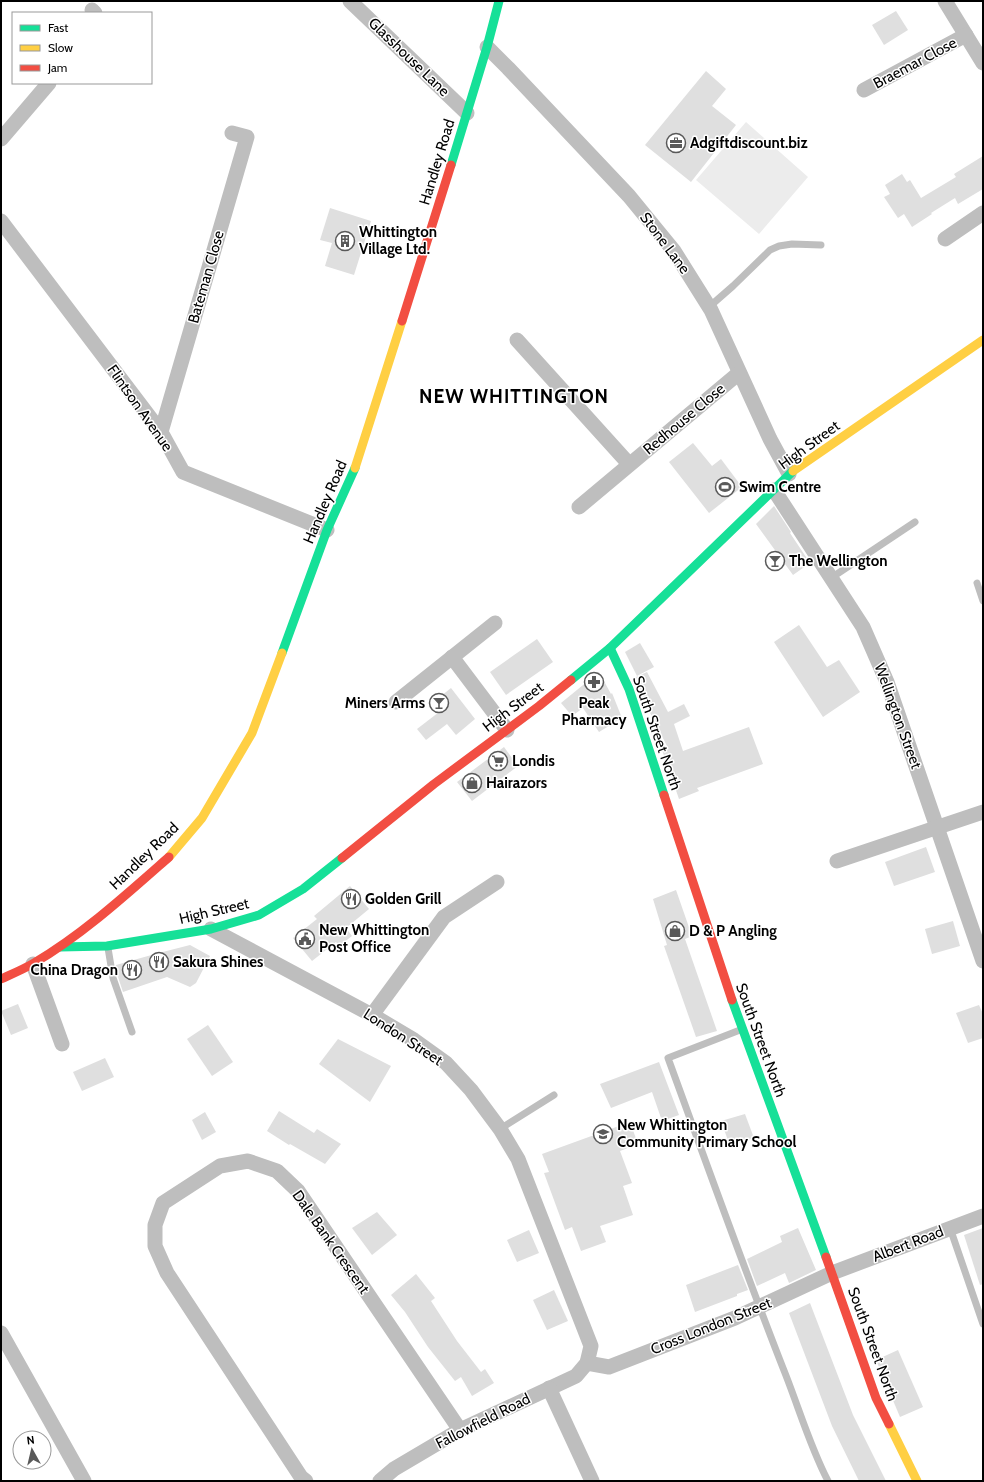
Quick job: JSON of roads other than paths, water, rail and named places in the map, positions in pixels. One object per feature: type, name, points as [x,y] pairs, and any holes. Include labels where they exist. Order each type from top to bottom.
[{"type":"street","name":"Glasshouse Lane","points":[[350,1],[467,113]]},
{"type":"street","name":"Handley Road","points":[[60,947],[126,895],[164,861],[202,818],[252,733],[327,530],[358,461],[487,48],[498,1]]},
{"type":"street","points":[[945,1],[983,63]]},
{"type":"street","name":"Braemar Close","points":[[864,90],[966,36]]},
{"type":"street","name":"Stone Lane","points":[[487,48],[508,68],[629,196],[674,252],[709,306],[770,439],[789,474]]},
{"type":"street","points":[[1,139],[48,84]]},
{"type":"street","name":"Bateman Close","points":[[161,432],[247,137],[232,133]]},
{"type":"street","points":[[945,239],[983,213]]},
{"type":"street","name":"Flintson Avenue","points":[[1,221],[161,432],[183,472],[327,530]]},
{"type":"street","name":"Redhouse Close","points":[[517,340],[629,464]]},
{"type":"street","name":"High Street","points":[[60,947],[108,946],[195,930],[211,929],[260,915],[303,889],[434,784],[548,699],[610,648],[789,474],[983,342]]},
{"type":"street","name":"Redhouse Close","points":[[580,507],[629,464],[739,373]]},
{"type":"street","name":"Wellington Street","points":[[774,490],[863,627],[887,682],[983,961]]},
{"type":"street","points":[[396,702],[495,623]]},
{"type":"street","name":"South Street North","points":[[610,648],[629,690],[742,1030],[832,1273],[876,1398],[916,1481]]},
{"type":"street","points":[[452,657],[507,730]]},
{"type":"street","points":[[837,861],[983,812]]},
{"type":"street","points":[[372,1015],[444,917],[497,882]]},
{"type":"street","name":"London Street","points":[[211,929],[372,1015],[414,1040],[446,1063],[471,1090],[500,1129],[518,1159],[591,1346],[587,1363]]},
{"type":"street","points":[[1,979],[33,964],[60,947]]},
{"type":"street","points":[[33,964],[62,1044]]},
{"type":"street","name":"Dale Bank Crescent","points":[[306,1481],[301,1477],[167,1273],[155,1246],[155,1225],[163,1203],[220,1166],[248,1161],[277,1171],[298,1191],[460,1430]]},
{"type":"street","name":"Albert Road","points":[[832,1273],[983,1216]]},
{"type":"street","name":"Cross London Street","points":[[587,1363],[609,1366],[736,1318],[832,1273]]},
{"type":"street","points":[[1,1333],[84,1481]]},
{"type":"street","name":"Fallowfield Road","points":[[380,1481],[394,1469],[460,1430],[576,1376],[587,1363]]},
{"type":"street","points":[[550,1388],[592,1481]]},
{"type":"lane","points":[[709,306],[744,276],[770,250],[779,246],[792,244],[821,245]]},
{"type":"lane","points":[[831,578],[915,522]]},
{"type":"lane","points":[[977,583],[983,601]]},
{"type":"lane","points":[[108,946],[113,978],[132,1032]]},
{"type":"lane","points":[[742,1030],[668,1058],[759,1307],[799,1407],[820,1466],[828,1481]]},
{"type":"lane","points":[[500,1129],[554,1095]]},
{"type":"lane","points":[[950,1228],[983,1324]]},
{"type":"place","name":"Adgiftdiscount.biz","points":[[676,143]]},
{"type":"place","name":"Whittington Village Ltd.","points":[[345,241]]},
{"type":"place","name":"Swim Centre","points":[[725,487]]},
{"type":"place","name":"The Wellington","points":[[775,561]]},
{"type":"place","name":"Peak Pharmacy","points":[[594,682]]},
{"type":"place","name":"Miners Arms","points":[[439,703]]},
{"type":"place","name":"Londis","points":[[498,761]]},
{"type":"place","name":"Hairazors","points":[[472,783]]},
{"type":"place","name":"Golden Grill","points":[[351,899]]},
{"type":"place","name":"D & P Angling","points":[[675,931]]},
{"type":"place","name":"New Whittington Post Office","points":[[305,939]]},
{"type":"place","name":"Sakura Shines","points":[[159,962]]},
{"type":"place","name":"China Dragon","points":[[132,970]]},
{"type":"place","name":"New Whittington Community Primary School","points":[[603,1134]]},
{"type":"district","name":"NEW WHITTINGTON","points":[[514,396]]}]
